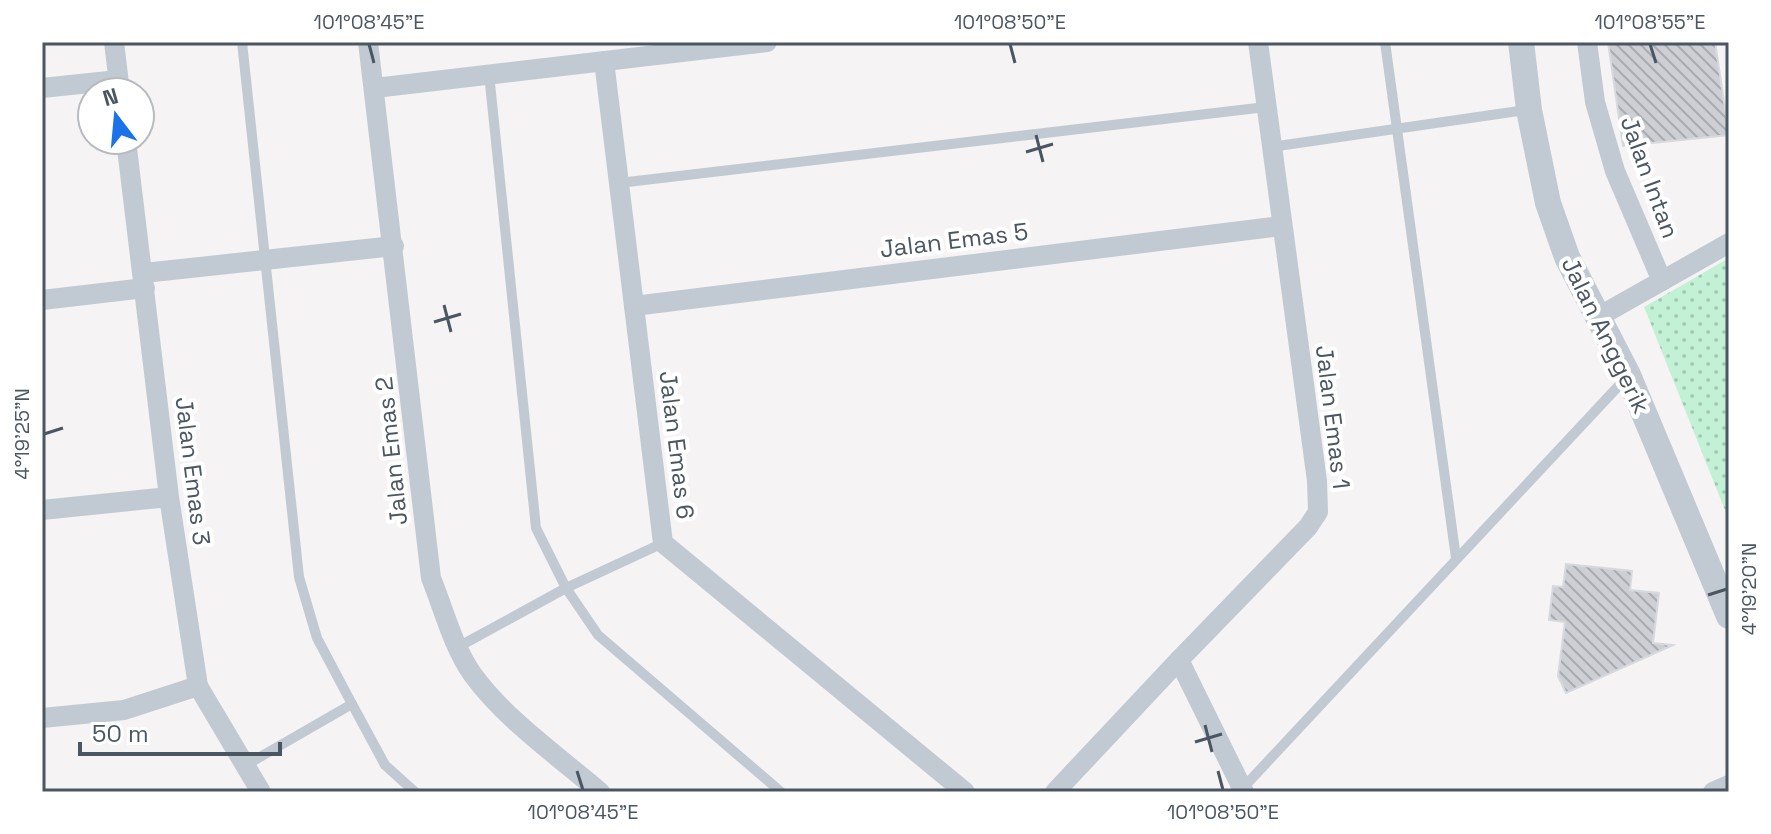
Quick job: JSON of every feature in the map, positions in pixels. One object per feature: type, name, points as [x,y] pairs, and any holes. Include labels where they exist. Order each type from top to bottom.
[{"type":"street","points":[[114,42],[118,76]]},
{"type":"street","name":"Jalan Emas 2","points":[[368,42],[431,578],[458,647],[473,675],[506,711],[600,792]]},
{"type":"street","points":[[375,88],[767,42]]},
{"type":"street","name":"Jalan Emas 1","points":[[1055,792],[1308,527],[1318,512],[1317,481],[1258,42]]},
{"type":"street","name":"Jalan Anggerik","points":[[1521,42],[1529,110],[1548,203],[1567,257],[1628,375],[1729,616]]},
{"type":"street","name":"Jalan Intan","points":[[1587,42],[1595,102],[1615,171],[1662,281]]},
{"type":"street","name":"Jalan Emas 6","points":[[604,61],[663,543],[965,792]]},
{"type":"street","points":[[42,88],[76,87]]},
{"type":"street","name":"Jalan Emas 3","points":[[128,156],[169,497],[198,686],[261,792]]},
{"type":"street","name":"Jalan Emas 5","points":[[634,306],[1281,226]]},
{"type":"street","points":[[1598,317],[1729,243]]},
{"type":"street","points":[[42,300],[267,260],[394,246]]},
{"type":"street","points":[[42,510],[169,497]]},
{"type":"street","points":[[1179,660],[1243,790]]},
{"type":"street","points":[[42,718],[124,710],[198,686]]},
{"type":"street","points":[[1713,792],[1729,785]]},
{"type":"lane","points":[[242,42],[299,577],[317,638],[352,704],[385,765],[415,792]]},
{"type":"lane","points":[[1385,42],[1456,558]]},
{"type":"lane","points":[[489,73],[536,528],[566,588],[598,635],[781,792]]},
{"type":"lane","points":[[619,183],[1266,107]]},
{"type":"lane","points":[[1271,147],[1529,110]]},
{"type":"lane","points":[[1243,790],[1628,375]]},
{"type":"lane","points":[[458,647],[566,588],[663,543]]},
{"type":"lane","points":[[246,765],[352,704]]},
{"type":"green space","points":[[1729,258],[1729,520],[1644,307]]},
{"type":"building","points":[[1608,42],[1715,42],[1729,135],[1623,146]]},
{"type":"building","points":[[1566,564],[1632,571],[1630,590],[1659,593],[1653,643],[1673,645],[1566,693],[1558,676],[1565,622],[1549,620],[1553,586],[1563,587]]}]
